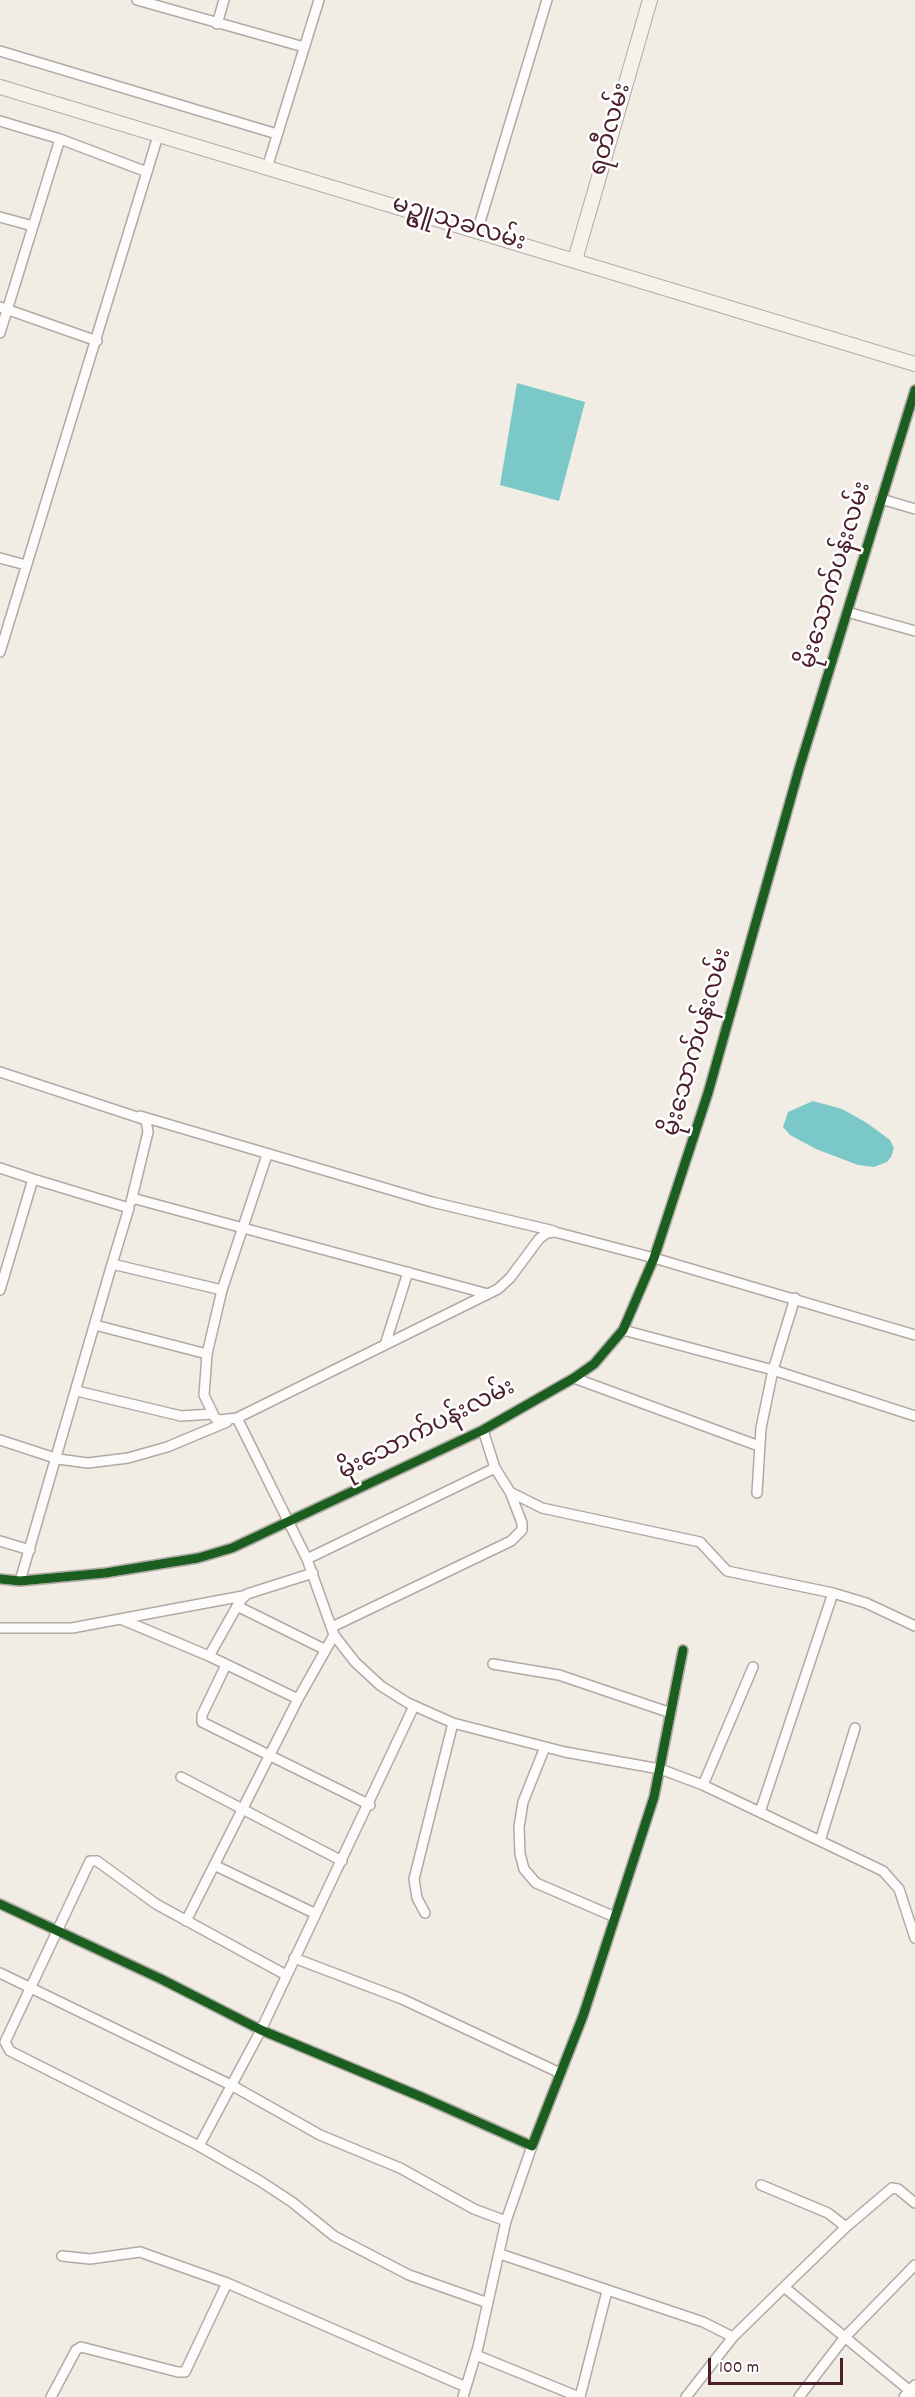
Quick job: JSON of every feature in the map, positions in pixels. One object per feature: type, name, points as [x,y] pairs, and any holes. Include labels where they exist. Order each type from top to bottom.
[{"type":"street","points":[[137,0],[304,47]]},
{"type":"street","points":[[217,24],[224,0]]},
{"type":"street","points":[[267,168],[319,0]]},
{"type":"street","points":[[477,232],[547,0]]},
{"type":"street","name":"ရတီလမ်း","points":[[575,260],[648,1]]},
{"type":"street","points":[[0,51],[277,134]]},
{"type":"street","name":"မဥ္ဇူသုခလမ်း","points":[[0,87],[915,364]]},
{"type":"street","points":[[0,121],[60,139],[147,172]]},
{"type":"street","points":[[0,652],[158,136]]},
{"type":"street","points":[[0,333],[4,308],[60,139]]},
{"type":"street","points":[[0,218],[33,226]]},
{"type":"street","points":[[4,308],[97,341]]},
{"type":"street","name":"မိုးသောက်ပန်းလမ်း","points":[[0,1579],[20,1581],[105,1573],[198,1558],[232,1548],[483,1430],[574,1378],[594,1364],[623,1330],[654,1258],[708,1093],[799,769],[915,390]]},
{"type":"street","points":[[881,499],[915,509]]},
{"type":"street","points":[[0,558],[26,565]]},
{"type":"street","points":[[847,612],[915,631]]},
{"type":"street","points":[[0,1072],[267,1155],[432,1202],[654,1258],[915,1335]]},
{"type":"street","points":[[20,1581],[58,1459],[131,1203],[148,1132],[146,1120],[140,1116]]},
{"type":"street","points":[[237,1418],[220,1420],[212,1414],[204,1395],[207,1354],[222,1290],[267,1155]]},
{"type":"street","points":[[0,1168],[33,1179],[242,1228],[488,1294]]},
{"type":"street","points":[[0,1290],[33,1179]]},
{"type":"street","points":[[0,1440],[58,1459],[88,1463],[128,1458],[166,1447],[237,1418],[488,1294],[510,1278],[539,1239],[547,1233],[555,1232]]},
{"type":"street","points":[[112,1264],[222,1290]]},
{"type":"street","points":[[385,1345],[408,1272]]},
{"type":"street","points":[[757,1493],[759,1446],[773,1370],[795,1298]]},
{"type":"street","points":[[95,1325],[207,1354]]},
{"type":"street","points":[[623,1330],[773,1370],[915,1416]]},
{"type":"street","points":[[574,1378],[759,1446]]},
{"type":"street","points":[[77,1391],[181,1416],[212,1414]]},
{"type":"street","points":[[237,1418],[307,1559],[333,1631],[356,1662],[381,1686],[414,1706],[453,1723],[546,1747],[660,1769],[703,1785],[883,1871],[899,1889],[915,1938]]},
{"type":"street","points":[[186,1921],[333,1631],[512,1541],[522,1530],[522,1522],[510,1492],[495,1468],[483,1430]]},
{"type":"street","points":[[307,1559],[495,1468]]},
{"type":"street","points":[[510,1492],[542,1508],[700,1542],[727,1571],[833,1593],[866,1603],[915,1626]]},
{"type":"street","points":[[0,1541],[30,1550]]},
{"type":"street","points":[[0,1628],[72,1628],[123,1620],[241,1598],[313,1573]]},
{"type":"street","points":[[760,1812],[833,1593]]},
{"type":"street","points":[[241,1598],[241,1609],[324,1649]]},
{"type":"street","points":[[209,1656],[241,1598]]},
{"type":"street","points":[[123,1620],[209,1656],[298,1699]]},
{"type":"street","points":[[463,2397],[476,2355],[506,2221],[532,2146],[583,2016],[654,1797],[683,1650]]},
{"type":"street","points":[[493,1664],[559,1675],[671,1713]]},
{"type":"street","points":[[226,1665],[202,1715],[202,1722],[370,1805]]},
{"type":"street","points":[[703,1785],[753,1667]]},
{"type":"street","points":[[199,2146],[261,2030],[370,1805],[414,1706]]},
{"type":"street","points":[[425,1913],[417,1898],[414,1879],[453,1723]]},
{"type":"street","points":[[820,1841],[855,1728]]},
{"type":"street","points":[[546,1747],[523,1802],[519,1827],[520,1854],[524,1869],[536,1883],[615,1917]]},
{"type":"street","points":[[181,1777],[242,1811],[342,1861]]},
{"type":"street","points":[[286,1975],[156,1904],[94,1861],[88,1864],[28,1989],[5,2038],[6,2047],[199,2146],[292,2202],[334,2236],[409,2275],[488,2303]]},
{"type":"street","points":[[214,1865],[316,1914]]},
{"type":"street","points":[[0,1904],[58,1929],[261,2030],[532,2146]]},
{"type":"street","points":[[294,1958],[402,1999],[560,2073]]},
{"type":"street","points":[[0,1973],[28,1989],[233,2086],[320,2134],[400,2168],[474,2209],[506,2221]]},
{"type":"street","points":[[761,2185],[828,2212],[846,2227]]},
{"type":"street","points":[[686,2397],[733,2337],[846,2227],[895,2187],[915,2203]]},
{"type":"street","points":[[62,2256],[90,2259],[140,2252],[227,2283],[466,2387]]},
{"type":"street","points":[[500,2254],[703,2322],[733,2337]]},
{"type":"street","points":[[799,2397],[845,2337],[915,2265]]},
{"type":"street","points":[[51,2397],[76,2350],[81,2347],[178,2373],[185,2372],[227,2283]]},
{"type":"street","points":[[784,2287],[911,2392]]},
{"type":"street","points":[[476,2355],[579,2397],[607,2291]]},
{"type":"water","points":[[517,383],[585,402],[559,501],[500,485]]},
{"type":"water","points":[[813,1101],[842,1109],[867,1123],[890,1140],[894,1148],[891,1157],[887,1162],[874,1167],[858,1165],[816,1149],[790,1135],[783,1127],[788,1112]]},
{"type":"cycle path","points":[[0,1579],[20,1581],[105,1573],[198,1558],[232,1548],[483,1430],[574,1378],[594,1364],[623,1330],[654,1258],[708,1093],[799,769],[915,390]]},
{"type":"cycle path","points":[[0,1904],[161,1979],[261,2030],[532,2146],[583,2016],[654,1797],[683,1650]]}]
